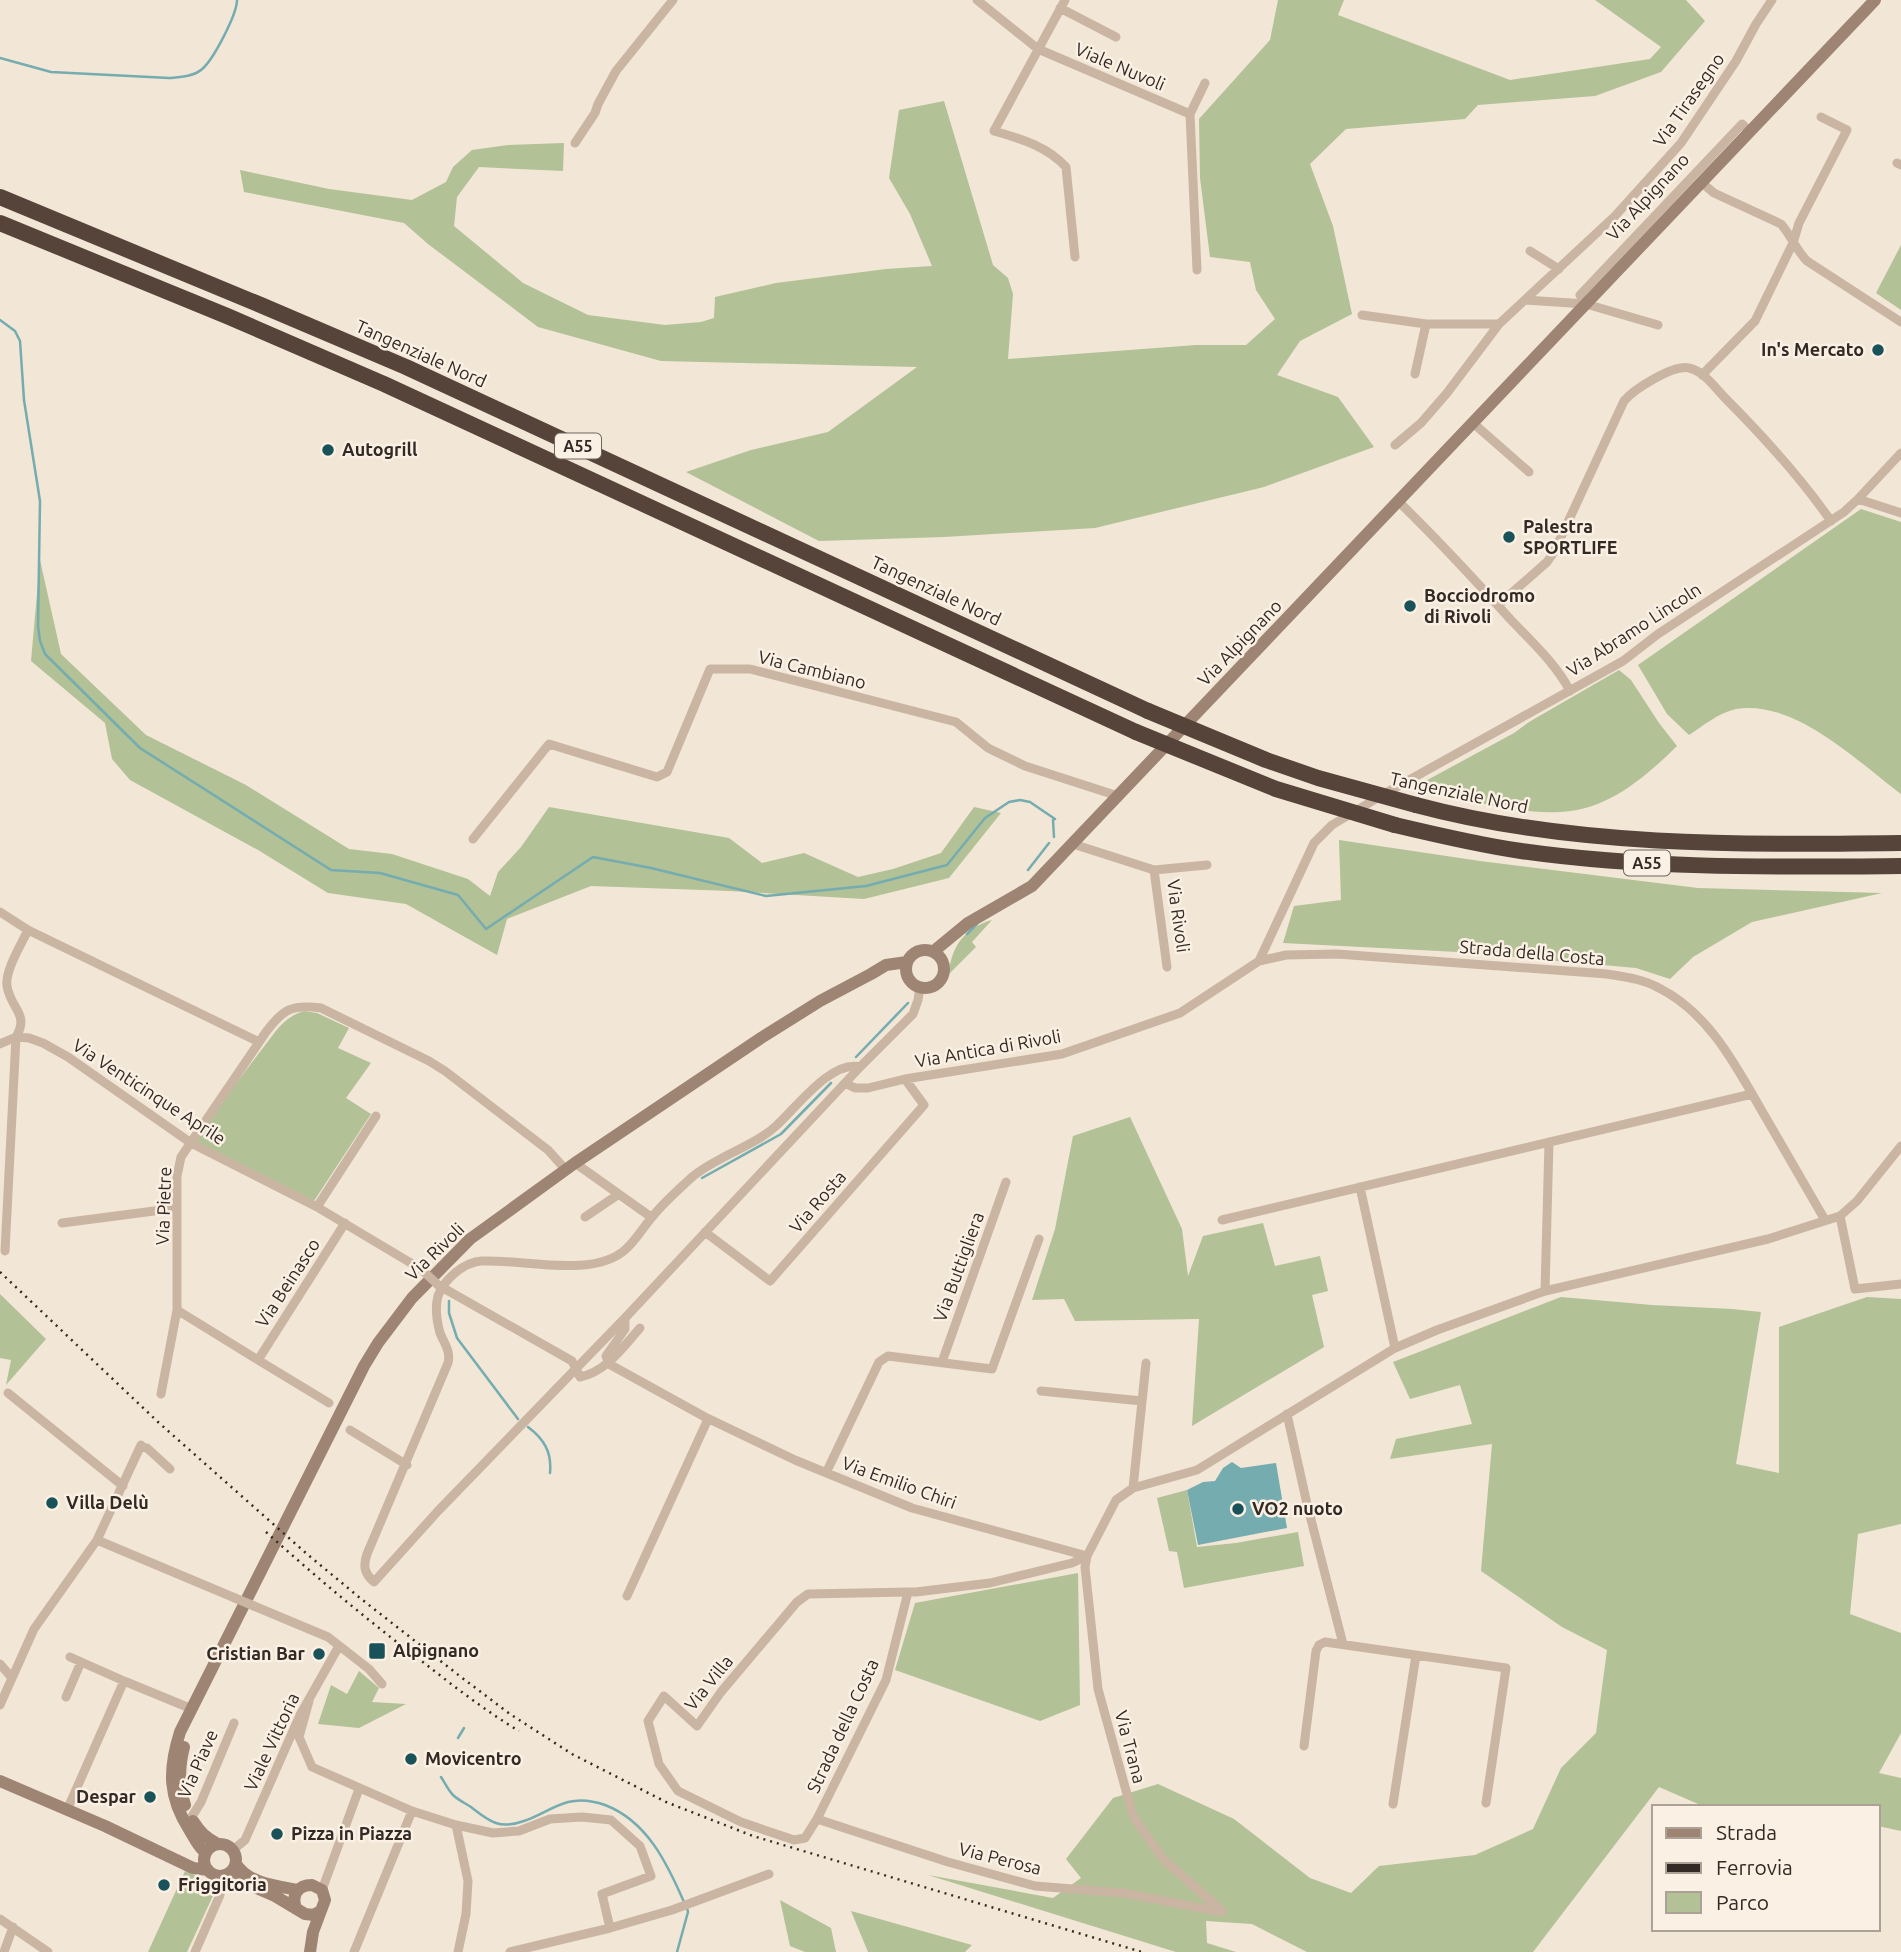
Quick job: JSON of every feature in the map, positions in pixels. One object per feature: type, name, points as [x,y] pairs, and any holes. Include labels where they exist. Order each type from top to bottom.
[{"type":"highway","name":"Tangenziale Nord","points":[[0,197],[406,367],[1148,711],[1266,760],[1318,778],[1416,805],[1510,825],[1623,838],[1743,844],[1901,843]]},
{"type":"highway","name":"A55","points":[[0,223],[384,384],[1136,732],[1276,789],[1395,825],[1520,851],[1607,861],[1770,868],[1901,866]]},
{"type":"street","points":[[575,143],[595,113],[616,71],[673,0]]},
{"type":"street","points":[[977,0],[1038,49]]},
{"type":"street","name":"Via Tirasegno","points":[[1395,444],[1421,423],[1439,403],[1499,324],[1615,216],[1681,143],[1736,61],[1772,0]]},
{"type":"street","name":"Via Alpignano","points":[[1032,886],[1875,0]]},
{"type":"street","name":"Viale Nuvoli","points":[[1076,257],[1066,167],[1057,157],[1037,145],[994,131],[1062,4],[1116,37]]},
{"type":"street","name":"Viale Nuvoli","points":[[1038,49],[1190,114]]},
{"type":"street","points":[[1197,270],[1190,114],[1205,83]]},
{"type":"street","points":[[1702,375],[1755,321],[1793,243],[1799,223],[1847,130],[1821,117]]},
{"type":"street","name":"Via Alpignano","points":[[1586,304],[1580,295],[1742,124],[1750,132]]},
{"type":"street","points":[[1702,183],[1714,193],[1781,224],[1807,261],[1901,322]]},
{"type":"street","points":[[1530,251],[1559,269]]},
{"type":"street","points":[[1525,300],[1586,304],[1658,325]]},
{"type":"street","points":[[1362,315],[1426,324],[1499,324]]},
{"type":"street","points":[[1415,374],[1426,324]]},
{"type":"street","points":[[1498,605],[1548,562],[1627,398],[1659,377],[1679,368],[1687,367],[1702,375],[1781,456],[1831,521]]},
{"type":"street","points":[[1473,423],[1529,472]]},
{"type":"street","name":"Via Abramo Lincoln","points":[[1259,961],[1314,843],[1332,825],[1623,661],[1658,634],[1831,521],[1858,499],[1901,453]]},
{"type":"street","points":[[1858,499],[1901,513]]},
{"type":"street","points":[[1399,502],[1451,553],[1560,675],[1570,691]]},
{"type":"street","name":"Via Cambiano","points":[[473,839],[549,744],[657,777],[667,772],[710,668],[750,669],[956,722],[988,748],[1025,766],[1118,796]]},
{"type":"street","name":"Via Rivoli","points":[[1073,844],[1154,870],[1207,865]]},
{"type":"street","name":"Via Rivoli","points":[[1154,870],[1167,967]]},
{"type":"street","name":"Via Rivoli","points":[[938,955],[958,932],[978,916],[1032,886]]},
{"type":"street","points":[[0,912],[29,930],[259,1042]]},
{"type":"street","points":[[5,1251],[16,1037],[22,1028],[22,1017],[12,1002],[6,984],[12,963],[29,930]]},
{"type":"street","name":"Via Rivoli","points":[[206,1862],[175,1802],[171,1766],[180,1732],[354,1386],[378,1343],[412,1298],[462,1246],[571,1167],[781,1024],[886,965],[907,962],[915,952],[921,950],[938,955]]},
{"type":"street","name":"Strada della Costa","points":[[1259,961],[1286,955],[1337,954],[1607,974],[1637,979],[1659,988],[1689,1007],[1731,1057],[1825,1220]]},
{"type":"street","name":"Via Rivoli","points":[[915,984],[926,988],[938,983],[944,972],[938,955]]},
{"type":"street","name":"Via Antica di Rivoli","points":[[845,1083],[855,1088],[868,1088],[905,1079],[1062,1054],[1180,1013],[1259,961]]},
{"type":"street","points":[[860,1067],[846,1066],[819,1083],[774,1128],[693,1176],[652,1217],[625,1250],[605,1261],[595,1264],[544,1265],[480,1261],[462,1268],[440,1286],[437,1300],[438,1320],[450,1357],[407,1465],[367,1554],[367,1575],[374,1581],[912,1014],[918,1000],[915,984],[906,968],[907,962]]},
{"type":"street","points":[[871,974],[893,973],[915,984]]},
{"type":"street","name":"Via Pietre","points":[[161,1394],[177,1311],[177,1176],[181,1157],[259,1042],[278,1016],[286,1011],[304,1005],[320,1008],[409,1051],[445,1071],[571,1167]]},
{"type":"street","points":[[0,1044],[16,1037]]},
{"type":"street","name":"Via Venticinque Aprile","points":[[16,1037],[43,1043],[191,1143],[345,1223],[421,1269],[440,1286],[572,1361],[577,1368]]},
{"type":"street","name":"Via Rosta","points":[[705,1232],[769,1282],[923,1105],[905,1079]]},
{"type":"street","points":[[1222,1220],[1752,1094]]},
{"type":"street","points":[[317,1207],[376,1116]]},
{"type":"street","points":[[1545,1291],[1549,1142]]},
{"type":"street","points":[[908,1592],[990,1583],[1072,1563],[1087,1556],[1116,1500],[1133,1488],[1197,1470],[1395,1348],[1545,1291],[1768,1239],[1840,1216],[1857,1201],[1901,1146]]},
{"type":"street","points":[[571,1167],[619,1194],[652,1217]]},
{"type":"street","name":"Via Buttigliera","points":[[942,1362],[1006,1182]]},
{"type":"street","points":[[1360,1187],[1395,1348]]},
{"type":"street","points":[[585,1217],[619,1194]]},
{"type":"street","points":[[62,1223],[177,1208]]},
{"type":"street","points":[[1840,1216],[1855,1289],[1901,1284]]},
{"type":"street","name":"Via Beinasco","points":[[257,1360],[345,1223]]},
{"type":"street","points":[[826,1473],[879,1362],[888,1356],[992,1369],[1039,1239]]},
{"type":"street","points":[[177,1311],[329,1403]]},
{"type":"street","points":[[608,1364],[606,1356],[625,1329],[625,1318]]},
{"type":"street","points":[[577,1368],[578,1375],[584,1377],[608,1364],[640,1328]]},
{"type":"street","points":[[1133,1488],[1146,1363]]},
{"type":"street","name":"Via Emilio Chiri","points":[[608,1364],[708,1419],[795,1460],[912,1508],[1087,1556]]},
{"type":"street","points":[[1041,1391],[1142,1401]]},
{"type":"street","points":[[8,1393],[123,1486]]},
{"type":"street","points":[[1287,1414],[1343,1644]]},
{"type":"street","points":[[626,1596],[708,1419]]},
{"type":"street","points":[[350,1430],[407,1465]]},
{"type":"street","points":[[0,1705],[34,1629],[97,1540],[141,1446],[147,1448],[170,1469]]},
{"type":"street","points":[[97,1540],[328,1637],[369,1669],[382,1684]]},
{"type":"street","name":"Via Trana","points":[[1087,1556],[1085,1567],[1098,1689],[1133,1816],[1163,1859],[1222,1912]]},
{"type":"street","name":"Strada della Costa","points":[[794,1840],[805,1838],[817,1819],[886,1680],[908,1592]]},
{"type":"street","name":"Via Villa","points":[[794,1840],[741,1822],[678,1791],[659,1765],[648,1721],[664,1696],[697,1726],[721,1692],[797,1602],[808,1594],[908,1592]]},
{"type":"street","points":[[1304,1746],[1316,1651],[1319,1645],[1325,1642],[1506,1668],[1486,1802]]},
{"type":"street","name":"Viale Vittoria","points":[[233,1850],[245,1840],[296,1725],[340,1646]]},
{"type":"street","points":[[1393,1804],[1416,1655]]},
{"type":"street","points":[[70,1657],[192,1709]]},
{"type":"street","points":[[66,1697],[81,1662]]},
{"type":"street","points":[[0,1664],[12,1678]]},
{"type":"street","points":[[67,1810],[124,1681]]},
{"type":"street","points":[[309,1700],[299,1737],[312,1767],[412,1811],[493,1833],[519,1831],[550,1819],[582,1817],[611,1820],[640,1846],[651,1876],[602,1894],[610,1928]]},
{"type":"street","name":"Via Rivoli","points":[[192,1709],[180,1767],[183,1798],[199,1832],[218,1844]]},
{"type":"street","name":"Via Piave","points":[[191,1818],[201,1802],[234,1723]]},
{"type":"street","points":[[285,1752],[304,1749]]},
{"type":"street","points":[[0,1781],[178,1861],[206,1862],[219,1876],[232,1869]]},
{"type":"street","points":[[310,1952],[313,1932],[325,1900],[322,1891],[359,1788]]},
{"type":"street","points":[[354,1952],[412,1811]]},
{"type":"street","name":"Via Perosa","points":[[817,1819],[948,1862],[1035,1886],[1123,1893],[1222,1912]]},
{"type":"street","points":[[456,1825],[468,1881],[466,1914],[458,1952]]},
{"type":"street","points":[[206,1862],[210,1847],[218,1844],[227,1846],[236,1856],[232,1869],[236,1879],[301,1911],[314,1915],[319,1912]]},
{"type":"street","points":[[232,1869],[248,1877],[298,1890]]},
{"type":"street","points":[[510,1952],[610,1928],[685,1905],[769,1874]]},
{"type":"street","points":[[313,1932],[294,1900],[298,1890],[306,1885],[312,1885],[322,1891]]},
{"type":"street","points":[[195,1952],[220,1895]]},
{"type":"street","points":[[0,1919],[48,1952]]},
{"type":"street","points":[[4,1952],[13,1927]]},
{"type":"green space","points":[[1278,0],[1344,0],[1338,15],[1510,80],[1650,59],[1661,47],[1595,0],[1686,0],[1705,21],[1661,72],[1595,96],[1478,105],[1465,119],[1346,129],[1310,164],[1333,226],[1352,314],[1300,341],[1277,375],[1338,397],[1374,447],[1264,487],[1095,528],[819,541],[686,472],[751,450],[828,432],[917,367],[661,361],[538,327],[404,223],[244,192],[240,170],[329,189],[412,200],[446,182],[453,167],[472,150],[508,145],[564,143],[563,171],[479,167],[457,197],[454,226],[523,283],[588,315],[665,325],[701,322],[714,318],[715,297],[776,283],[932,266],[910,214],[889,178],[899,110],[944,101],[993,265],[1008,278],[1013,294],[1008,359],[1196,345],[1246,345],[1275,319],[1256,290],[1250,262],[1210,257],[1200,178],[1199,119],[1270,40]]},
{"type":"green space","points":[[1901,245],[1901,310],[1876,293]]},
{"type":"green space","points":[[1861,509],[1901,522],[1901,794],[1825,736],[1781,714],[1758,708],[1736,709],[1717,717],[1689,735],[1667,714],[1638,665]]},
{"type":"green space","points":[[40,560],[61,654],[146,735],[246,785],[349,849],[392,854],[468,879],[490,896],[498,872],[521,847],[549,807],[729,838],[762,863],[804,853],[858,877],[941,853],[974,807],[1001,813],[949,878],[864,899],[591,886],[507,919],[497,955],[406,904],[328,893],[258,850],[130,780],[112,759],[105,723],[31,661]]},
{"type":"green space","points":[[1619,670],[1631,680],[1677,746],[1648,773],[1617,795],[1582,809],[1543,812],[1444,797],[1424,789],[1420,784],[1514,733]]},
{"type":"green space","points":[[1339,840],[1480,861],[1698,888],[1882,893],[1752,922],[1693,957],[1670,979],[1636,968],[1458,952],[1283,943],[1294,906],[1341,900]]},
{"type":"green space","points":[[992,920],[972,942],[976,947],[949,974],[953,955],[961,940],[974,928]]},
{"type":"green space","points":[[304,1011],[317,1013],[349,1028],[338,1048],[371,1063],[346,1098],[371,1114],[312,1204],[191,1143],[278,1028]]},
{"type":"green space","points":[[1130,1117],[1182,1229],[1188,1276],[1203,1236],[1263,1223],[1275,1266],[1320,1256],[1328,1291],[1312,1295],[1324,1347],[1192,1426],[1199,1319],[1075,1321],[1064,1299],[1032,1300],[1055,1229],[1073,1136]]},
{"type":"green space","points":[[0,1294],[46,1339],[6,1385],[11,1360],[0,1358]]},
{"type":"green space","points":[[1561,1297],[1761,1312],[1736,1464],[1779,1473],[1779,1327],[1867,1297],[1901,1299],[1901,1524],[1858,1534],[1850,1614],[1901,1633],[1901,1733],[1879,1773],[1901,1778],[1901,1831],[1880,1826],[1880,1805],[1700,1805],[1659,1787],[1533,1952],[1307,1952],[1252,1924],[1206,1921],[1207,1943],[1236,1952],[1176,1952],[928,1875],[1053,1898],[1081,1878],[1066,1859],[1113,1798],[1158,1784],[1234,1819],[1310,1878],[1351,1893],[1379,1866],[1475,1855],[1533,1829],[1561,1768],[1596,1733],[1607,1650],[1562,1627],[1481,1571],[1492,1444],[1390,1459],[1396,1439],[1472,1424],[1460,1385],[1410,1399],[1393,1362]]},
{"type":"green space","points":[[1187,1490],[1197,1547],[1298,1532],[1304,1566],[1184,1588],[1177,1552],[1169,1551],[1157,1498]]},
{"type":"green space","points":[[1078,1573],[1080,1705],[1040,1721],[895,1670],[915,1603]]},
{"type":"green space","points":[[359,1671],[379,1688],[372,1702],[406,1704],[359,1728],[318,1724],[331,1685],[347,1694]]},
{"type":"green space","points":[[185,1871],[217,1887],[187,1952],[148,1952]]},
{"type":"green space","points":[[780,1900],[831,1928],[836,1952],[805,1952],[790,1946]]},
{"type":"green space","points":[[851,1911],[972,1945],[965,1952],[868,1952]]},
{"type":"water","name":"VO2 nuoto","points":[[1232,1462],[1241,1468],[1276,1463],[1287,1528],[1198,1545],[1187,1490],[1203,1482],[1215,1481],[1223,1468]]},
{"type":"waterway","points":[[0,58],[51,72],[169,78],[190,75],[201,70],[218,48],[229,26],[237,0]]},
{"type":"waterway","points":[[0,320],[15,331],[20,341],[24,400],[40,501],[38,626],[45,654],[140,748],[331,870],[380,873],[458,895],[486,929],[593,857],[766,896],[866,886],[947,865],[985,818],[1009,802],[1030,802],[1055,819],[1054,837]]},
{"type":"waterway","points":[[1028,870],[1049,843]]},
{"type":"waterway","points":[[967,934],[977,924]]},
{"type":"waterway","points":[[856,1057],[908,1003]]},
{"type":"waterway","points":[[702,1178],[781,1134],[831,1083]]},
{"type":"waterway","points":[[449,1301],[449,1313],[457,1338],[518,1419]]},
{"type":"waterway","points":[[528,1427],[546,1447],[550,1459],[550,1473]]},
{"type":"waterway","points":[[458,1738],[464,1728]]},
{"type":"waterway","points":[[441,1777],[455,1797],[495,1823],[515,1824],[573,1801],[596,1802],[620,1812],[633,1821],[654,1845],[684,1902]]},
{"type":"waterway","points":[[677,1952],[687,1908]]},
{"type":"railway","points":[[0,1272],[158,1422],[307,1554],[510,1714],[572,1754],[666,1802],[753,1836],[1142,1952]]},
{"type":"railway","points":[[266,1532],[380,1628],[468,1696],[519,1731]]},
{"type":"place","name":"In's Mercato","points":[[1878,350]]},
{"type":"place","name":"Autogrill","points":[[328,450]]},
{"type":"place","name":"Palestra SPORTLIFE","points":[[1509,537]]},
{"type":"place","name":"Bocciodromo di Rivoli","points":[[1410,606]]},
{"type":"place","name":"Villa Delù","points":[[52,1503]]},
{"type":"place","name":"VO2 nuoto","points":[[1238,1509]]},
{"type":"place","name":"Alpignano","points":[[377,1651]]},
{"type":"place","name":"Cristian Bar","points":[[319,1654]]},
{"type":"place","name":"Movicentro","points":[[411,1759]]},
{"type":"place","name":"Despar","points":[[150,1797]]},
{"type":"place","name":"Pizza in Piazza","points":[[277,1834]]},
{"type":"place","name":"Friggitoria","points":[[164,1885]]}]
